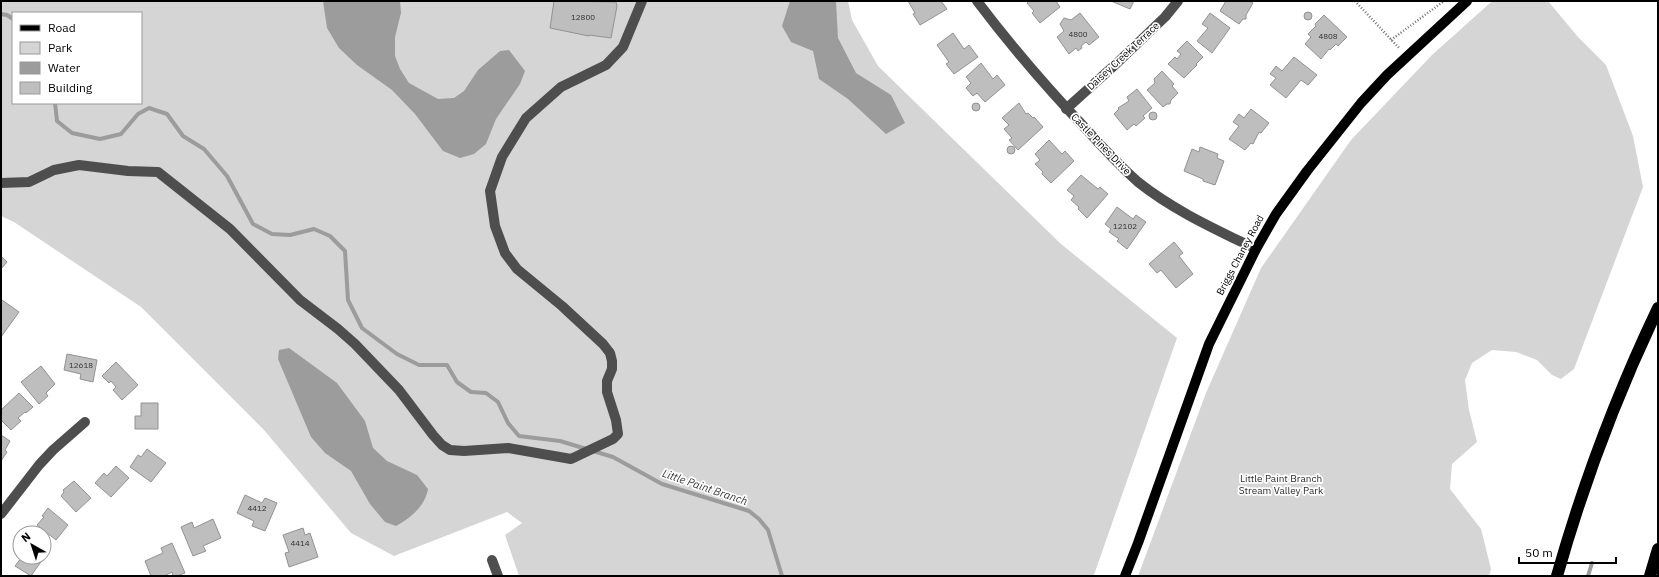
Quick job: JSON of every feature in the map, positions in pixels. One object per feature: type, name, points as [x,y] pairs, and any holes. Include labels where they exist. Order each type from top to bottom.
[{"type":"highway","points":[[1557,576],[1592,467],[1620,395],[1658,308]]},
{"type":"highway","points":[[1650,576],[1658,550]]},
{"type":"highway","points":[[1654,576],[1658,560]]},
{"type":"main road","name":"Briggs Chaney Road","points":[[1125,576],[1209,344],[1256,249],[1276,214],[1361,103],[1407,57],[1467,1]]},
{"type":"street","points":[[1,183],[29,182],[54,170],[79,165],[128,171],[158,172],[230,230],[300,300],[355,344],[399,390],[442,445],[450,450],[464,451],[508,448],[571,459],[618,434],[616,420],[607,392],[607,381],[612,365],[610,353],[603,344],[517,269],[504,253],[495,226],[490,191],[502,157],[526,118],[561,87],[606,65],[623,48],[642,1]]},
{"type":"street","name":"Castle Pines Drive","points":[[977,1],[1002,34],[1066,109],[1144,186],[1191,217],[1256,249]]},
{"type":"street","name":"Daisey Creek Terrace","points":[[1066,109],[1128,53],[1165,17],[1178,1]]},
{"type":"street","points":[[1,514],[39,465],[53,450],[85,422]]},
{"type":"street","points":[[492,560],[498,576]]},
{"type":"path","points":[[1355,1],[1407,57]]},
{"type":"path","points":[[1391,40],[1444,1]]},
{"type":"green space","points":[[1,1],[848,1],[852,20],[878,66],[1061,244],[1177,338],[1093,576],[519,576],[505,535],[522,523],[507,512],[394,556],[351,533],[264,430],[141,307],[14,222],[1,216]]},
{"type":"green space","name":"Little Paint Branch Stream Valley Park","points":[[1495,1],[1548,1],[1578,37],[1606,65],[1633,136],[1643,187],[1574,369],[1561,379],[1552,375],[1537,360],[1516,352],[1492,350],[1472,363],[1465,380],[1469,410],[1477,442],[1452,464],[1450,489],[1481,529],[1491,569],[1489,576],[1138,576],[1206,393],[1261,268],[1351,140],[1432,55],[1490,3]]},
{"type":"water","points":[[323,1],[400,1],[401,13],[395,37],[395,56],[400,69],[409,83],[438,99],[454,98],[464,91],[478,70],[500,51],[509,50],[525,71],[520,84],[496,119],[486,144],[474,154],[460,158],[443,151],[415,114],[392,90],[357,65],[339,48],[327,28]]},
{"type":"water","points":[[790,1],[836,1],[838,38],[856,73],[891,95],[905,123],[886,134],[848,99],[819,79],[813,51],[791,42],[782,26]]},
{"type":"water","points":[[289,348],[337,383],[365,421],[373,448],[387,461],[417,475],[428,489],[421,506],[402,523],[396,526],[385,522],[370,504],[351,471],[325,453],[311,437],[278,359],[279,350]]},
{"type":"building","points":[[554,1],[616,2],[617,6],[611,38],[589,36],[550,28]]},
{"type":"building","points":[[908,1],[941,1],[947,9],[920,25],[913,14],[915,13]]},
{"type":"building","points":[[1029,1],[1056,1],[1060,7],[1040,23],[1032,13],[1034,11],[1027,3]]},
{"type":"building","points":[[1111,1],[1134,1],[1130,9]]},
{"type":"building","points":[[1226,1],[1249,1],[1253,3],[1246,15],[1246,19],[1243,19],[1239,24],[1220,11]]},
{"type":"building","points":[[1306,12],[1310,12],[1312,16],[1310,20],[1306,20],[1304,18],[1304,14]]},
{"type":"building","points":[[1080,13],[1099,37],[1089,45],[1086,42],[1078,51],[1076,48],[1069,54],[1057,37],[1064,31],[1060,24],[1064,18],[1071,20]]},
{"type":"building","points":[[1210,13],[1230,28],[1212,53],[1197,41],[1208,28],[1202,24]]},
{"type":"building","points":[[1324,15],[1347,37],[1338,46],[1336,44],[1330,50],[1329,49],[1321,59],[1305,44],[1311,37],[1308,34]]},
{"type":"building","points":[[953,33],[964,49],[969,45],[978,57],[954,74],[946,64],[949,62],[937,45]]},
{"type":"building","points":[[1187,41],[1203,57],[1184,78],[1168,64],[1175,57],[1177,59],[1181,54],[1177,51]]},
{"type":"building","points":[[1294,57],[1317,75],[1308,85],[1301,80],[1286,98],[1270,85],[1276,78],[1270,74],[1276,66],[1282,71]]},
{"type":"building","points":[[981,63],[993,79],[997,75],[1005,85],[985,102],[977,93],[973,96],[966,88],[971,83],[966,77]]},
{"type":"building","points":[[1162,71],[1174,84],[1172,86],[1178,93],[1171,100],[1170,104],[1163,107],[1147,90],[1155,83],[1154,79]]},
{"type":"building","points":[[1137,89],[1152,108],[1143,116],[1145,118],[1136,126],[1134,124],[1127,130],[1114,114],[1119,109],[1118,108],[1129,101],[1127,97]]},
{"type":"building","points":[[974,103],[978,103],[980,107],[978,111],[974,111],[972,109],[972,105]]},
{"type":"building","points":[[1019,103],[1026,114],[1028,113],[1033,118],[1034,117],[1043,127],[1018,150],[1009,140],[1012,138],[1004,129],[1009,125],[1002,118]]},
{"type":"building","points":[[1251,109],[1269,123],[1261,133],[1259,132],[1253,144],[1251,143],[1245,150],[1229,139],[1239,126],[1233,122],[1239,114],[1244,118]]},
{"type":"building","points":[[1153,112],[1156,113],[1156,119],[1153,120],[1150,119],[1149,116],[1150,113]]},
{"type":"building","points":[[1049,140],[1062,154],[1065,151],[1074,161],[1051,183],[1035,164],[1040,160],[1035,154]]},
{"type":"building","points":[[1011,146],[1014,147],[1014,153],[1011,154],[1008,153],[1007,150],[1008,147]]},
{"type":"building","points":[[1200,147],[1218,154],[1217,158],[1224,161],[1215,185],[1203,181],[1203,179],[1184,171],[1192,149],[1199,152]]},
{"type":"building","points":[[1081,175],[1098,189],[1100,187],[1108,194],[1087,218],[1078,209],[1079,207],[1071,200],[1074,196],[1067,190]]},
{"type":"building","points":[[1117,207],[1133,219],[1136,215],[1146,222],[1127,249],[1117,241],[1119,239],[1109,232],[1111,229],[1105,224]]},
{"type":"building","points":[[1174,242],[1183,253],[1179,256],[1193,274],[1176,288],[1161,270],[1157,273],[1149,264]]},
{"type":"building","points":[[1,256],[7,262],[1,269]]},
{"type":"building","points":[[2,300],[19,312],[1,337],[1,302]]},
{"type":"building","points":[[67,354],[97,360],[93,382],[80,379],[81,374],[64,370]]},
{"type":"building","points":[[116,362],[138,385],[122,400],[113,390],[116,387],[111,381],[109,383],[102,376]]},
{"type":"building","points":[[41,366],[55,384],[46,393],[48,396],[39,404],[21,382]]},
{"type":"building","points":[[19,393],[33,407],[18,418],[21,421],[11,430],[1,420],[1,410]]},
{"type":"building","points":[[141,403],[158,403],[158,429],[135,429],[135,416],[141,416]]},
{"type":"building","points":[[1,435],[10,441],[5,450],[7,452],[1,461]]},
{"type":"building","points":[[147,449],[166,463],[151,482],[130,467],[138,455],[141,457]]},
{"type":"building","points":[[116,466],[129,478],[111,497],[95,483],[104,473],[107,476]]},
{"type":"building","points":[[74,481],[91,498],[76,512],[61,496],[64,492],[63,490]]},
{"type":"building","points":[[245,495],[262,503],[265,498],[277,503],[265,531],[252,526],[254,521],[237,513]]},
{"type":"building","points":[[48,508],[68,525],[56,540],[52,537],[52,525],[37,525],[44,517],[42,516]]},
{"type":"building","points":[[213,519],[221,538],[203,546],[206,551],[193,556],[181,527],[192,522],[194,528]]},
{"type":"building","points":[[303,528],[305,535],[310,533],[318,557],[289,567],[285,553],[289,552],[283,535]]},
{"type":"building","points":[[172,543],[185,573],[177,576],[173,576],[172,572],[164,576],[151,576],[145,561],[163,553],[161,548]]},
{"type":"building","points":[[16,565],[39,565],[31,576],[15,566]]},
{"type":"waterway","name":"Little Paint Branch","points":[[1,14],[7,15],[12,18]]},
{"type":"waterway","name":"Little Paint Branch","points":[[55,104],[57,121],[72,133],[100,139],[121,134],[138,114],[149,108],[167,114],[183,136],[204,149],[227,176],[253,224],[272,234],[290,235],[314,229],[330,236],[345,251],[348,300],[362,328],[397,354],[419,365],[447,365],[457,382],[471,392],[486,393],[498,402],[508,423],[519,436],[560,441],[613,457],[662,484],[749,511],[759,519],[768,530],[782,576]]},
{"type":"waterway","points":[[1588,576],[1592,563]]}]
